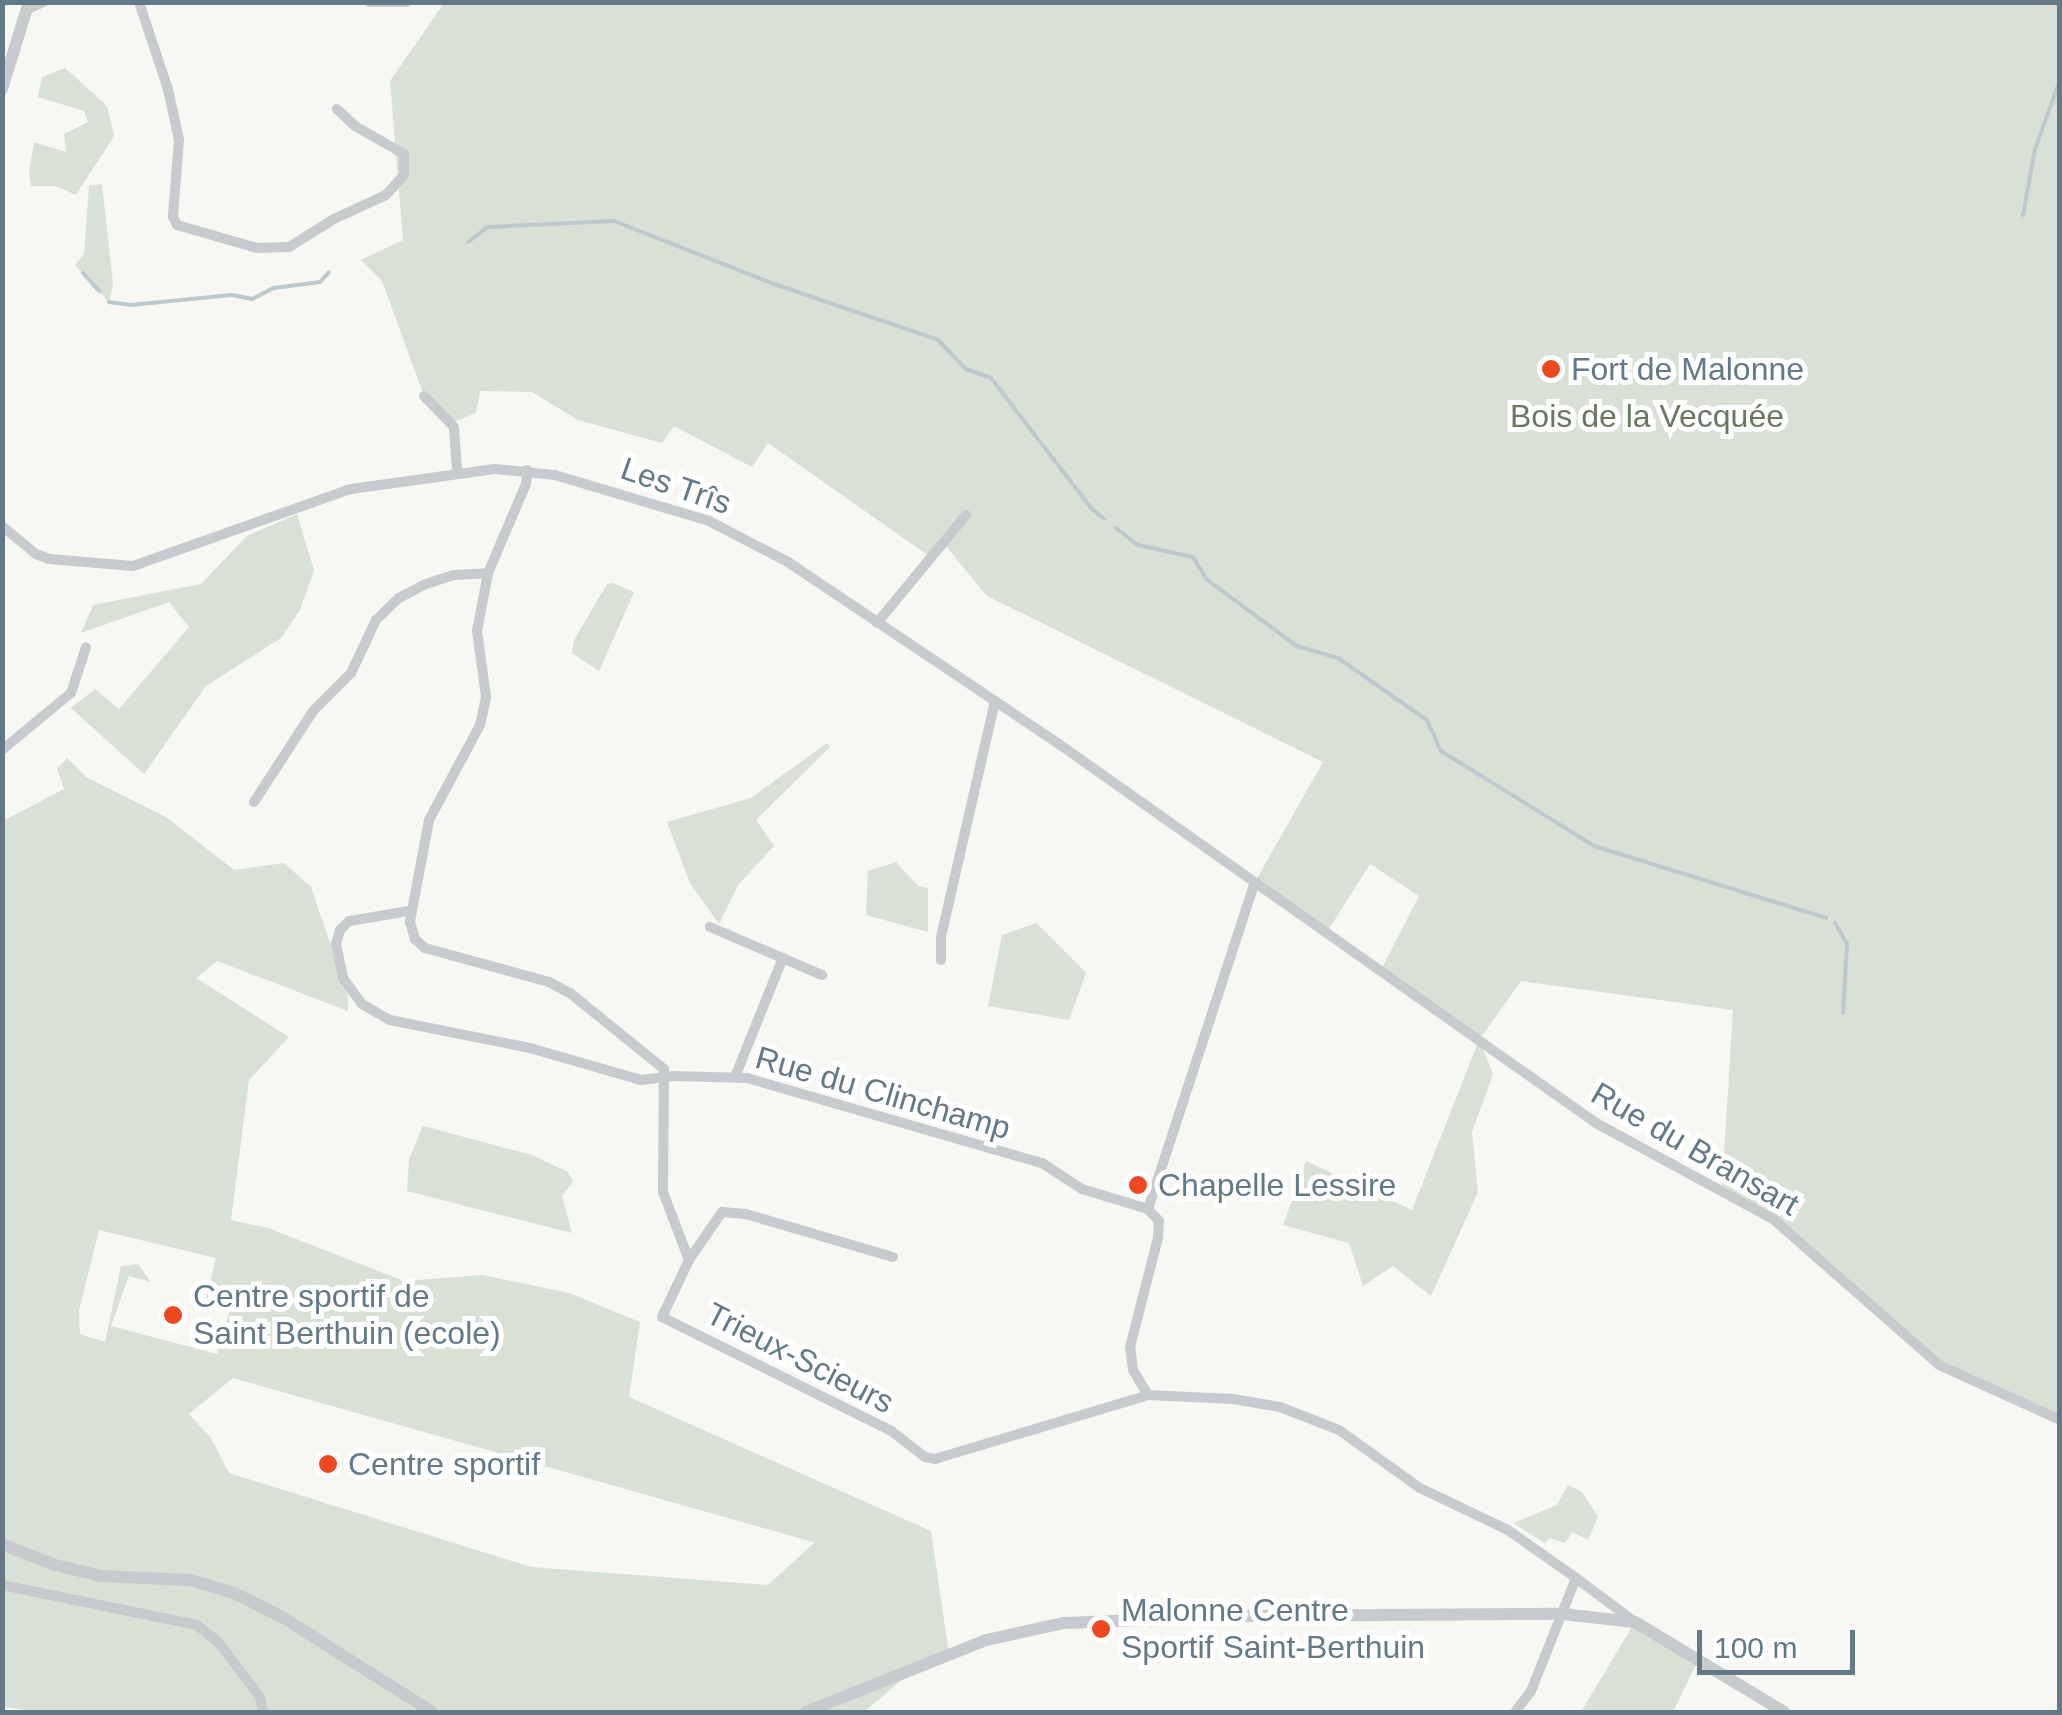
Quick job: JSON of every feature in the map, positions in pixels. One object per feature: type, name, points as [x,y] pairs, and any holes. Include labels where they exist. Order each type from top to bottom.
[{"type":"street","points":[[2,89],[28,6],[43,2]]},
{"type":"street","points":[[140,2],[179,140],[173,216],[178,225],[258,248],[289,247],[334,219],[386,195],[404,175],[404,154],[355,126],[337,110]]},
{"type":"street","points":[[370,2],[407,2]]},
{"type":"street","points":[[424,396],[454,427],[457,471]]},
{"type":"street","points":[[527,470],[526,484],[488,573],[478,631],[485,706],[480,725],[429,820],[424,867],[409,911],[415,939],[425,948],[565,990],[664,1069],[664,1078]]},
{"type":"street","name":"Les Trîs","points":[[2,526],[36,554],[50,559],[142,565],[351,489],[457,471],[527,470],[589,483],[709,521],[788,562],[1255,882]]},
{"type":"street","points":[[877,623],[966,515]]},
{"type":"street","points":[[254,802],[313,711],[350,673],[376,620],[399,598],[423,585],[453,575],[488,573]]},
{"type":"street","points":[[2,750],[71,693],[86,647]]},
{"type":"street","points":[[941,960],[941,937],[995,701]]},
{"type":"street","points":[[1255,882],[1148,1209],[1159,1221],[1158,1238],[1130,1358],[1148,1395],[1232,1399],[1316,1420],[1338,1430],[1420,1488],[1534,1546],[1635,1622],[1784,1712]]},
{"type":"street","name":"Rue du Bransart","points":[[1255,882],[1614,1135],[1773,1219],[1939,1365],[2060,1420]]},
{"type":"street","name":"Rue du Clinchamp","points":[[409,911],[356,918],[340,930],[336,963],[362,1004],[390,1020],[530,1048],[631,1078],[734,1077],[1042,1163],[1082,1189],[1148,1209]]},
{"type":"street","points":[[710,927],[822,975]]},
{"type":"street","points":[[734,1077],[782,960]]},
{"type":"street","name":"Trieux-Scieurs","points":[[664,1078],[663,1192],[688,1260],[662,1316],[890,1430],[924,1457],[935,1459],[1148,1395]]},
{"type":"street","points":[[688,1260],[722,1212],[746,1214],[893,1257]]},
{"type":"street","points":[[2,1544],[55,1565],[102,1576],[190,1580],[234,1593],[282,1617],[432,1712]]},
{"type":"street","points":[[1515,1712],[1531,1691],[1576,1578]]},
{"type":"street","points":[[2,1585],[197,1625],[218,1642],[260,1697],[263,1712]]},
{"type":"street","points":[[806,1712],[986,1640],[1064,1623],[1260,1615],[1562,1614],[1635,1622]]},
{"type":"green space","name":"Bois de la Vecquée","points":[[444,3],[2059,3],[2059,1420],[1939,1365],[1773,1219],[1722,1185],[1733,1010],[1521,981],[1479,1040],[1381,970],[1419,896],[1370,864],[1327,932],[1255,882],[1323,762],[987,596],[945,545],[929,556],[768,443],[752,467],[674,426],[662,443],[578,420],[532,392],[480,391],[476,413],[451,423],[424,396],[382,281],[361,260],[403,240],[390,81]]},
{"type":"green space","points":[[65,68],[107,106],[114,136],[76,195],[56,186],[31,186],[29,173],[34,142],[66,152],[64,134],[88,122],[84,111],[38,97],[42,77]]},
{"type":"green space","points":[[102,184],[113,284],[109,302],[75,265],[84,254],[89,186]]},
{"type":"green space","points":[[297,514],[314,570],[300,610],[281,638],[206,686],[144,774],[71,708],[95,689],[119,709],[189,627],[169,602],[81,633],[93,605],[201,584],[247,536]]},
{"type":"green space","points":[[607,584],[634,592],[599,671],[572,653],[574,640]]},
{"type":"green space","points":[[827,743],[830,747],[756,820],[774,846],[738,885],[719,924],[690,883],[667,822],[751,798]]},
{"type":"green space","points":[[67,758],[86,777],[166,817],[234,870],[284,863],[311,887],[348,996],[348,1011],[217,961],[196,978],[289,1037],[249,1080],[231,1220],[268,1228],[404,1281],[483,1275],[569,1293],[640,1322],[629,1397],[931,1531],[949,1654],[908,1675],[864,1712],[40,1712],[3,1707],[3,821],[64,789],[57,769]],"holes":[[[99,1230],[216,1258],[206,1298],[231,1306],[217,1354],[111,1326],[129,1276],[151,1282],[138,1264],[121,1266],[105,1342],[80,1334],[79,1310]],[[233,1378],[813,1542],[814,1543],[768,1585],[531,1567],[229,1473],[211,1438],[189,1414]]]},
{"type":"green space","points":[[896,862],[918,886],[928,888],[928,932],[866,915],[868,871]]},
{"type":"green space","points":[[1036,923],[1086,973],[1069,1020],[988,1006],[1002,935]]},
{"type":"green space","points":[[1479,1040],[1493,1074],[1472,1132],[1478,1192],[1431,1296],[1393,1266],[1363,1286],[1349,1243],[1283,1225],[1306,1161],[1412,1210]]},
{"type":"green space","points":[[423,1126],[532,1155],[568,1172],[573,1182],[562,1196],[572,1233],[407,1191],[409,1159]]},
{"type":"green space","points":[[1568,1485],[1582,1492],[1598,1517],[1588,1540],[1572,1532],[1565,1543],[1549,1538],[1545,1543],[1513,1523],[1557,1505]]},
{"type":"green space","points":[[1635,1622],[1698,1660],[1673,1712],[1581,1712]]},
{"type":"waterway","points":[[2023,215],[2035,149],[2060,80]]},
{"type":"waterway","points":[[468,242],[488,227],[614,221],[771,283],[938,340],[966,369],[991,378],[1091,508],[1104,519]]},
{"type":"waterway","points":[[109,302],[131,305],[232,295],[252,299],[274,288],[320,282],[329,272]]},
{"type":"waterway","points":[[83,273],[99,291]]},
{"type":"waterway","points":[[1116,528],[1138,545],[1193,557],[1206,579],[1297,646],[1338,658],[1427,720],[1441,751],[1594,846],[1826,918]]},
{"type":"waterway","points":[[1835,923],[1847,944],[1843,1013]]},
{"type":"place","name":"Fort de Malonne","points":[[1551,369]]},
{"type":"place","name":"Chapelle Lessire","points":[[1138,1185]]},
{"type":"place","name":"Centre sportif de Saint Berthuin (ecole)","points":[[173,1315]]},
{"type":"place","name":"Centre sportif","points":[[328,1464]]},
{"type":"place","name":"Malonne Centre Sportif Saint-Berthuin","points":[[1101,1629]]}]
